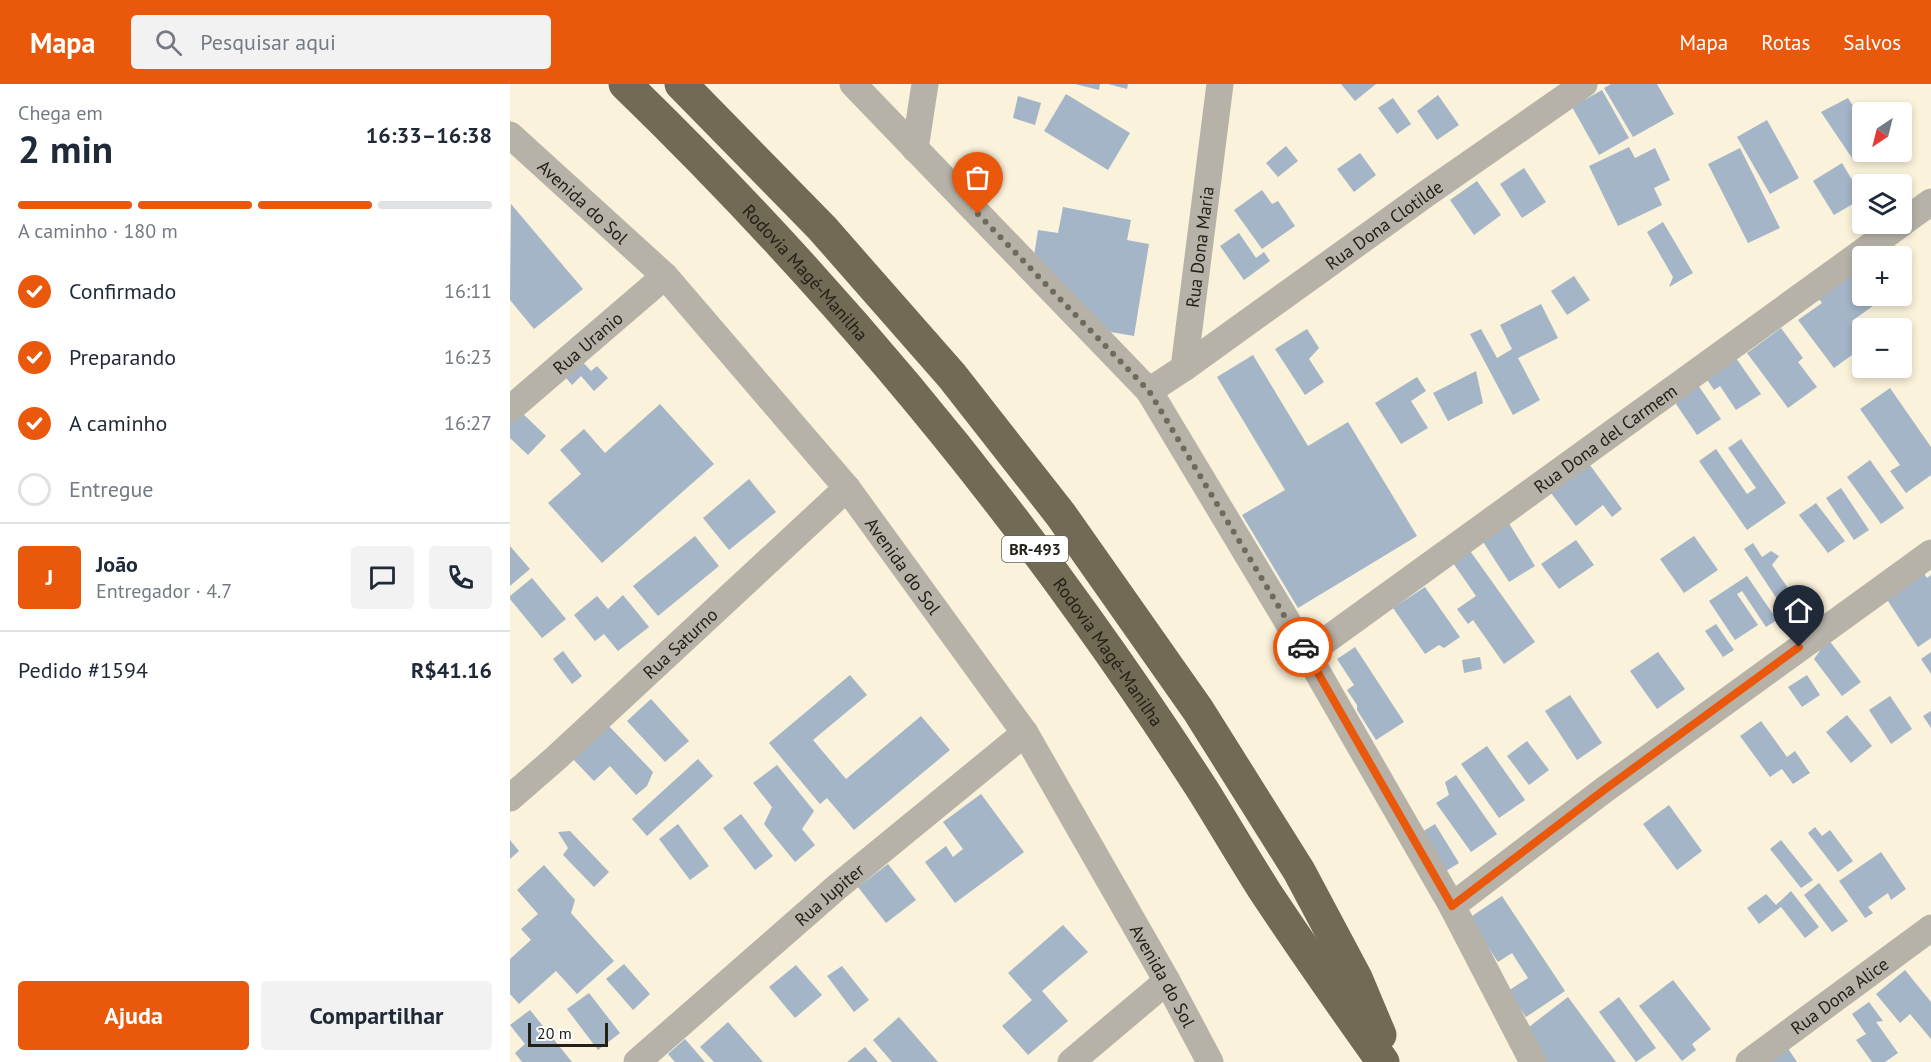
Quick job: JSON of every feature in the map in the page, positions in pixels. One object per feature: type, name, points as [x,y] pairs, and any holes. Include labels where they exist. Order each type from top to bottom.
[{"type":"highway","name":"Rodovia Magé-Manilha","points":[[625,84],[683,140],[792,257],[921,404],[1028,540],[1086,617],[1166,733],[1265,890],[1332,991],[1383,1062]]},
{"type":"highway","name":"BR-493","points":[[681,84],[822,228],[952,376],[1061,515],[1197,710],[1299,871],[1356,978],[1391,1062]]},
{"type":"street","points":[[853,84],[1149,391],[1307,654],[1452,906],[1533,1062]]},
{"type":"street","points":[[915,149],[925,84]]},
{"type":"street","name":"Rua Dona Maria","points":[[1184,368],[1220,84]]},
{"type":"street","name":"Rua Dona Clotilde","points":[[1184,368],[1584,84]]},
{"type":"street","name":"Avenida do Sol","points":[[510,135],[665,276],[847,488],[1025,733],[1167,981],[1210,1062]]},
{"type":"street","name":"Rua Dona del Carmem","points":[[1912,216],[1931,202]]},
{"type":"street","name":"Rua Dona del Carmem","points":[[1307,654],[1887,234]]},
{"type":"street","name":"Rua Uranio","points":[[510,409],[665,276]]},
{"type":"street","points":[[1149,391],[1184,368]]},
{"type":"street","name":"Rua Saturno","points":[[510,798],[847,488]]},
{"type":"street","points":[[1452,906],[1613,784],[1931,553]]},
{"type":"street","name":"Rua Jupiter","points":[[637,1062],[837,887],[1025,733]]},
{"type":"street","name":"Rua Dona Alice","points":[[1749,1062],[1931,928]]},
{"type":"street","points":[[1071,1062],[1167,981]]},
{"type":"building","points":[[1075,84],[1100,84],[1099,90]]},
{"type":"building","points":[[1108,84],[1128,84],[1127,89]]},
{"type":"building","points":[[1341,84],[1376,84],[1355,101]]},
{"type":"building","points":[[1611,84],[1657,84],[1674,114],[1633,137],[1604,88]]},
{"type":"building","points":[[1602,90],[1629,138],[1599,155],[1572,107]]},
{"type":"building","points":[[1066,94],[1130,133],[1108,170],[1044,131]]},
{"type":"building","points":[[1438,95],[1459,125],[1437,140],[1417,111]]},
{"type":"building","points":[[1018,96],[1041,103],[1035,125],[1013,118]]},
{"type":"building","points":[[1393,98],[1411,124],[1397,134],[1378,108]]},
{"type":"building","points":[[1848,98],[1852,104],[1852,158],[1821,112]]},
{"type":"building","points":[[1767,120],[1799,178],[1770,194],[1737,137]]},
{"type":"building","points":[[1286,146],[1298,161],[1278,177],[1266,163]]},
{"type":"building","points":[[1629,147],[1635,158],[1655,148],[1670,180],[1654,188],[1662,205],[1618,226],[1589,166]]},
{"type":"building","points":[[1740,148],[1780,228],[1748,243],[1708,164]]},
{"type":"building","points":[[1360,153],[1376,175],[1354,192],[1337,169]]},
{"type":"building","points":[[1842,163],[1852,180],[1852,204],[1834,215],[1813,181]]},
{"type":"building","points":[[1524,168],[1546,202],[1522,218],[1500,184]]},
{"type":"building","points":[[1477,181],[1501,215],[1474,235],[1450,200]]},
{"type":"building","points":[[1262,190],[1272,204],[1278,201],[1295,226],[1262,249],[1234,210]]},
{"type":"building","points":[[511,204],[583,289],[534,329],[510,300]]},
{"type":"building","points":[[1063,207],[1131,220],[1127,240],[1149,244],[1134,336],[1105,331],[1034,256],[1038,230],[1058,233]]},
{"type":"building","points":[[1663,222],[1693,273],[1669,287],[1673,277],[1647,232]]},
{"type":"building","points":[[1239,233],[1256,258],[1264,252],[1270,261],[1244,280],[1220,246]]},
{"type":"building","points":[[1852,273],[1852,306],[1873,306],[1856,318],[1852,318],[1852,355],[1834,368],[1798,320],[1822,303],[1818,298]]},
{"type":"building","points":[[1574,276],[1590,300],[1567,315],[1551,291]]},
{"type":"building","points":[[1541,304],[1558,338],[1518,358],[1540,400],[1513,415],[1470,334],[1481,329],[1497,358],[1512,349],[1500,325]]},
{"type":"building","points":[[1781,328],[1803,358],[1798,362],[1817,387],[1788,408],[1747,353]]},
{"type":"building","points":[[1307,329],[1319,348],[1309,359],[1324,382],[1305,395],[1275,349]]},
{"type":"building","points":[[1253,355],[1308,446],[1348,422],[1417,536],[1298,608],[1242,515],[1285,490],[1217,377]]},
{"type":"building","points":[[579,358],[591,371],[597,366],[608,378],[594,391],[581,376],[572,385],[562,373]]},
{"type":"building","points":[[1736,358],[1761,394],[1736,410],[1720,386],[1714,390],[1706,378]]},
{"type":"building","points":[[1476,371],[1483,403],[1448,421],[1433,393]]},
{"type":"building","points":[[1417,377],[1426,391],[1411,401],[1428,428],[1401,444],[1375,403]]},
{"type":"building","points":[[1696,382],[1721,419],[1697,435],[1672,398]]},
{"type":"building","points":[[1890,388],[1931,447],[1931,475],[1906,493],[1890,471],[1900,465],[1860,409]]},
{"type":"building","points":[[660,404],[714,464],[602,563],[548,503],[581,474],[560,450],[584,429],[605,453]]},
{"type":"building","points":[[520,411],[546,436],[528,455],[510,438],[510,422]]},
{"type":"building","points":[[1741,439],[1786,503],[1747,530],[1699,461],[1716,449],[1747,494],[1756,488],[1728,448]]},
{"type":"building","points":[[1870,460],[1904,508],[1881,524],[1847,477]]},
{"type":"building","points":[[1587,461],[1622,509],[1612,517],[1603,505],[1576,526],[1548,489]]},
{"type":"building","points":[[749,479],[776,512],[729,550],[703,518]]},
{"type":"building","points":[[1841,488],[1869,530],[1854,540],[1826,498]]},
{"type":"building","points":[[1816,503],[1845,541],[1828,553],[1799,515]]},
{"type":"building","points":[[1507,520],[1535,566],[1509,582],[1480,537]]},
{"type":"building","points":[[695,536],[719,566],[658,616],[633,586]]},
{"type":"building","points":[[1694,536],[1718,570],[1684,593],[1660,559]]},
{"type":"building","points":[[1576,540],[1594,565],[1559,589],[1541,564]]},
{"type":"building","points":[[1753,543],[1762,557],[1771,551],[1779,556],[1772,565],[1790,591],[1777,599],[1744,549]]},
{"type":"building","points":[[510,546],[530,569],[510,586]]},
{"type":"building","points":[[1468,548],[1535,642],[1504,664],[1473,620],[1468,624],[1457,609],[1476,596],[1451,560]]},
{"type":"building","points":[[1922,570],[1927,578],[1931,575],[1931,638],[1918,647],[1884,595]]},
{"type":"building","points":[[1747,576],[1777,620],[1766,627],[1742,591],[1737,594],[1758,625],[1735,640],[1709,601]]},
{"type":"building","points":[[532,578],[566,619],[542,638],[510,599],[510,596]]},
{"type":"building","points":[[1425,587],[1460,637],[1444,648],[1439,645],[1425,654],[1393,608]]},
{"type":"building","points":[[623,595],[649,627],[618,651],[604,634],[595,641],[574,615],[597,596],[608,609]]},
{"type":"building","points":[[1716,624],[1734,650],[1723,657],[1705,631]]},
{"type":"building","points":[[1828,639],[1861,682],[1842,696],[1814,659]]},
{"type":"building","points":[[1355,647],[1404,722],[1376,740],[1347,690],[1354,685],[1337,659]]},
{"type":"building","points":[[563,651],[582,676],[572,684],[553,659]]},
{"type":"building","points":[[1658,652],[1685,689],[1657,709],[1630,671]]},
{"type":"building","points":[[1931,652],[1931,674],[1921,659]]},
{"type":"building","points":[[1480,657],[1482,669],[1464,673],[1462,660]]},
{"type":"building","points":[[850,675],[867,695],[813,740],[846,779],[921,716],[950,750],[854,830],[827,798],[820,804],[769,743]]},
{"type":"building","points":[[1807,675],[1820,695],[1802,707],[1788,687]]},
{"type":"building","points":[[1570,695],[1602,743],[1577,760],[1545,711]]},
{"type":"building","points":[[1890,696],[1912,729],[1891,744],[1869,710]]},
{"type":"building","points":[[651,699],[689,741],[665,762],[627,721]]},
{"type":"building","points":[[1931,711],[1931,728],[1923,716]]},
{"type":"building","points":[[1847,715],[1872,746],[1851,763],[1826,732]]},
{"type":"building","points":[[1761,721],[1787,757],[1795,751],[1810,773],[1793,784],[1782,769],[1770,777],[1740,736]]},
{"type":"building","points":[[605,722],[653,772],[647,786],[636,795],[610,766],[594,781],[570,756]]},
{"type":"building","points":[[1527,741],[1549,770],[1529,785],[1507,756]]},
{"type":"building","points":[[1487,746],[1525,800],[1499,818],[1461,764]]},
{"type":"building","points":[[698,759],[713,776],[647,836],[632,819]]},
{"type":"building","points":[[777,765],[814,811],[802,829],[815,845],[795,862],[764,824],[772,807],[753,783]]},
{"type":"building","points":[[1456,775],[1497,834],[1471,852],[1436,803],[1449,795],[1445,782]]},
{"type":"building","points":[[981,794],[1024,852],[955,903],[925,862],[946,846],[953,857],[963,849],[943,822]]},
{"type":"building","points":[[1669,805],[1702,851],[1677,870],[1643,824]]},
{"type":"building","points":[[741,814],[773,856],[755,870],[723,828]]},
{"type":"building","points":[[678,824],[709,866],[690,880],[659,839]]},
{"type":"building","points":[[1435,824],[1459,863],[1441,874],[1417,835]]},
{"type":"building","points":[[1815,827],[1822,836],[1830,830],[1853,861],[1838,872],[1808,833]]},
{"type":"building","points":[[570,831],[609,872],[594,887],[563,855],[568,848],[558,832]]},
{"type":"building","points":[[510,840],[519,851],[510,859]]},
{"type":"building","points":[[1781,840],[1813,880],[1801,888],[1770,849]]},
{"type":"building","points":[[1881,852],[1906,889],[1891,900],[1888,893],[1868,907],[1873,913],[1865,918],[1839,881]]},
{"type":"building","points":[[888,864],[916,900],[886,923],[858,887]]},
{"type":"building","points":[[544,865],[575,900],[571,913],[614,961],[577,994],[556,971],[519,1004],[510,994],[510,959],[531,940],[521,929],[538,914],[517,890]]},
{"type":"building","points":[[1819,883],[1848,921],[1832,932],[1804,895]]},
{"type":"building","points":[[1791,891],[1819,927],[1805,938],[1781,907],[1759,924],[1747,908],[1766,894],[1776,905]]},
{"type":"building","points":[[1502,896],[1565,991],[1526,1017],[1508,991],[1528,978],[1512,953],[1498,962],[1469,918]]},
{"type":"building","points":[[1063,925],[1088,952],[1042,991],[1068,1021],[1028,1055],[1002,1026],[1032,1000],[1008,973]]},
{"type":"building","points":[[624,964],[650,994],[633,1010],[606,979]]},
{"type":"building","points":[[796,965],[822,995],[795,1018],[769,987]]},
{"type":"building","points":[[842,966],[869,1000],[854,1012],[827,976]]},
{"type":"building","points":[[1905,970],[1931,1002],[1931,1039],[1910,1014],[1900,1023],[1876,994]]},
{"type":"building","points":[[1673,980],[1711,1029],[1692,1044],[1696,1050],[1682,1061],[1639,1006]]},
{"type":"building","points":[[589,993],[620,1033],[598,1050],[567,1009]]},
{"type":"building","points":[[1568,997],[1616,1062],[1543,1062],[1521,1033]]},
{"type":"building","points":[[1619,997],[1656,1048],[1636,1062],[1599,1012]]},
{"type":"building","points":[[1869,1002],[1883,1021],[1876,1022],[1898,1053],[1885,1062],[1872,1062],[1856,1040],[1866,1034],[1852,1014]]},
{"type":"building","points":[[530,1010],[572,1062],[522,1062],[515,1053],[525,1044],[510,1025]]},
{"type":"building","points":[[899,1017],[938,1062],[892,1062],[873,1040]]},
{"type":"building","points":[[728,1022],[763,1062],[714,1062],[700,1047]]},
{"type":"building","points":[[685,1039],[705,1062],[675,1062],[668,1054]]},
{"type":"building","points":[[865,1047],[878,1062],[847,1062]]},
{"type":"building","points":[[1787,1047],[1797,1062],[1766,1062]]},
{"type":"way so far","points":[[978,214],[1149,391],[1303,647]]},
{"type":"route","points":[[1303,647],[1452,906],[1604,790],[1799,647]]}]
